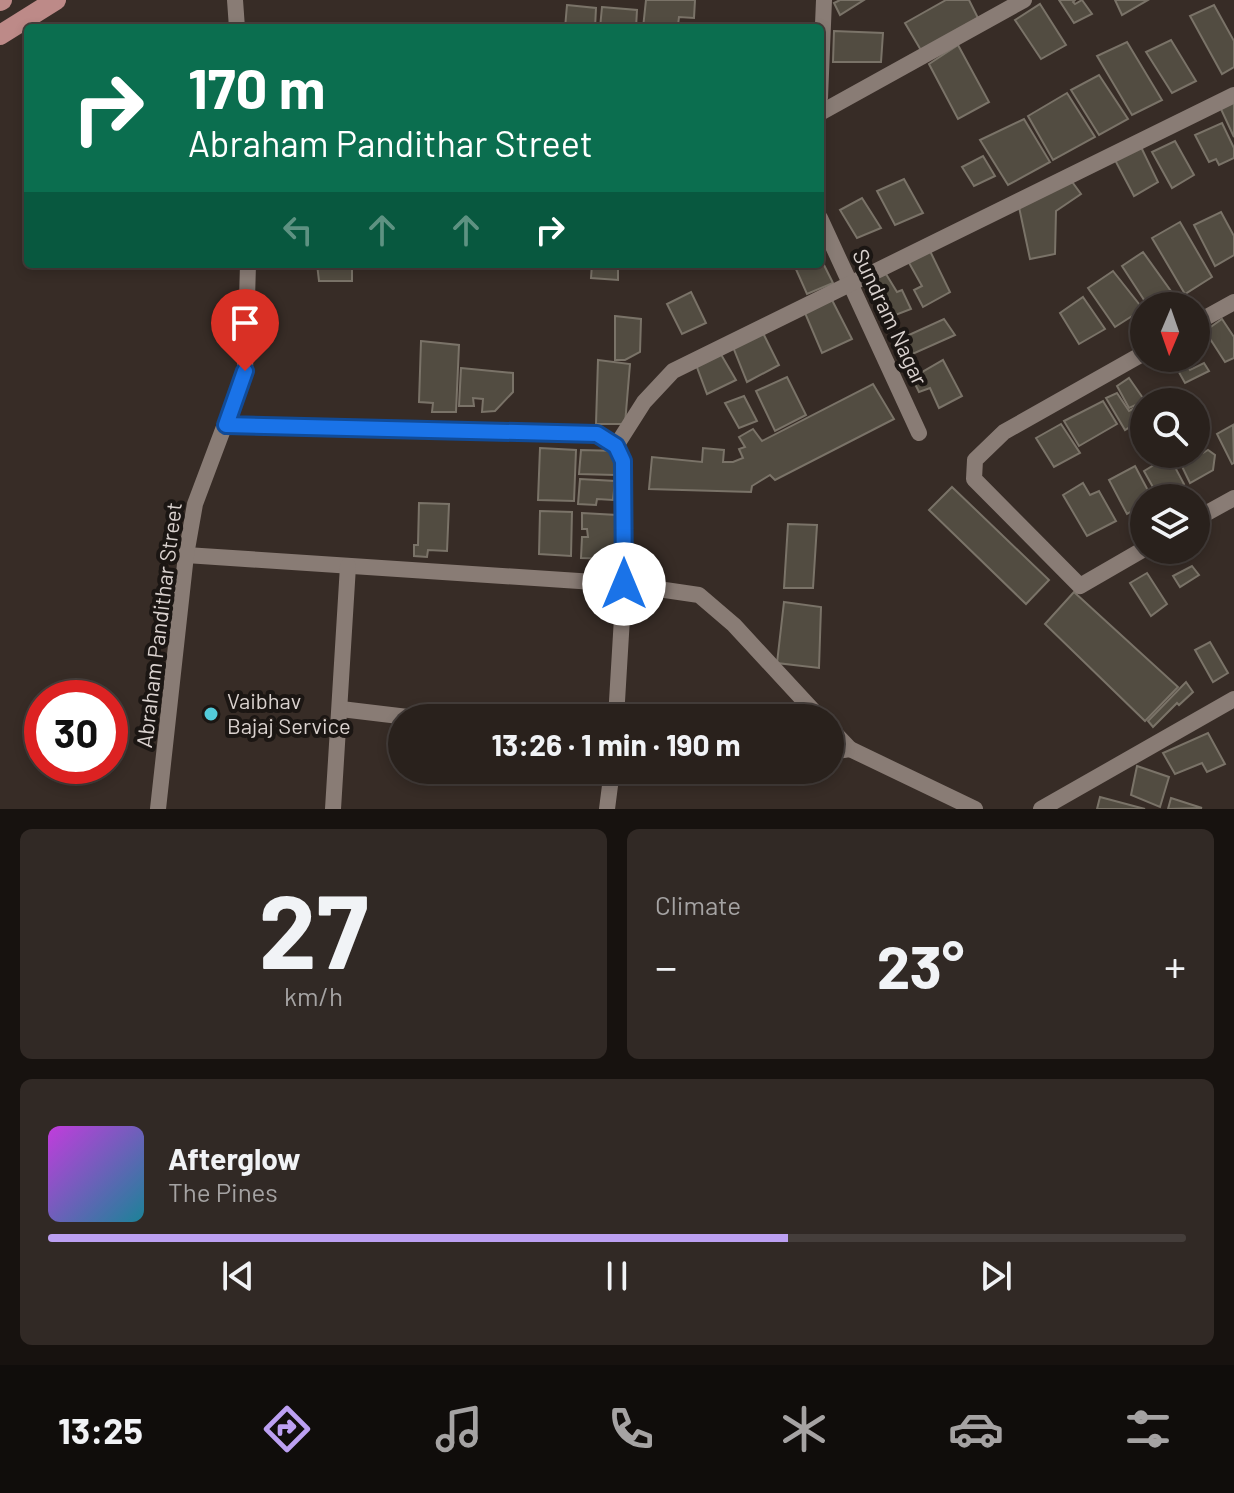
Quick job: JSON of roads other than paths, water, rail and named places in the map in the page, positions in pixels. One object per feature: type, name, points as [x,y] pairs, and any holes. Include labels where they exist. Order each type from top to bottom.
[{"type":"main road","points":[[0,35],[56,0]]},
{"type":"street","points":[[235,0],[237,24]]},
{"type":"street","points":[[823,24],[824,0]]},
{"type":"street","points":[[824,111],[1024,0]]},
{"type":"street","points":[[616,446],[644,402],[673,371],[1234,95]]},
{"type":"street","name":"Sundram Nagar","points":[[824,227],[919,433]]},
{"type":"street","name":"Abraham Pandithar Street","points":[[158,809],[186,555],[195,504],[245,371],[248,268]]},
{"type":"street","points":[[1210,315],[1234,302]]},
{"type":"street","points":[[1130,361],[1004,432],[975,460],[974,479],[1080,586],[1130,557]]},
{"type":"street","points":[[226,425],[597,434],[616,446],[623,461],[624,584],[617,704]]},
{"type":"street","points":[[1210,511],[1234,498]]},
{"type":"street","points":[[186,555],[624,584],[699,595],[734,625],[807,704]]},
{"type":"street","points":[[333,809],[348,566]]},
{"type":"street","points":[[1041,809],[1234,699]]},
{"type":"street","points":[[341,709],[388,715]]},
{"type":"street","points":[[844,743],[850,749],[975,809]]},
{"type":"street","points":[[844,750],[850,749]]},
{"type":"street","points":[[607,809],[610,784]]},
{"type":"place","name":"Vaibhav Bajaj Service","points":[[211,714]]}]
